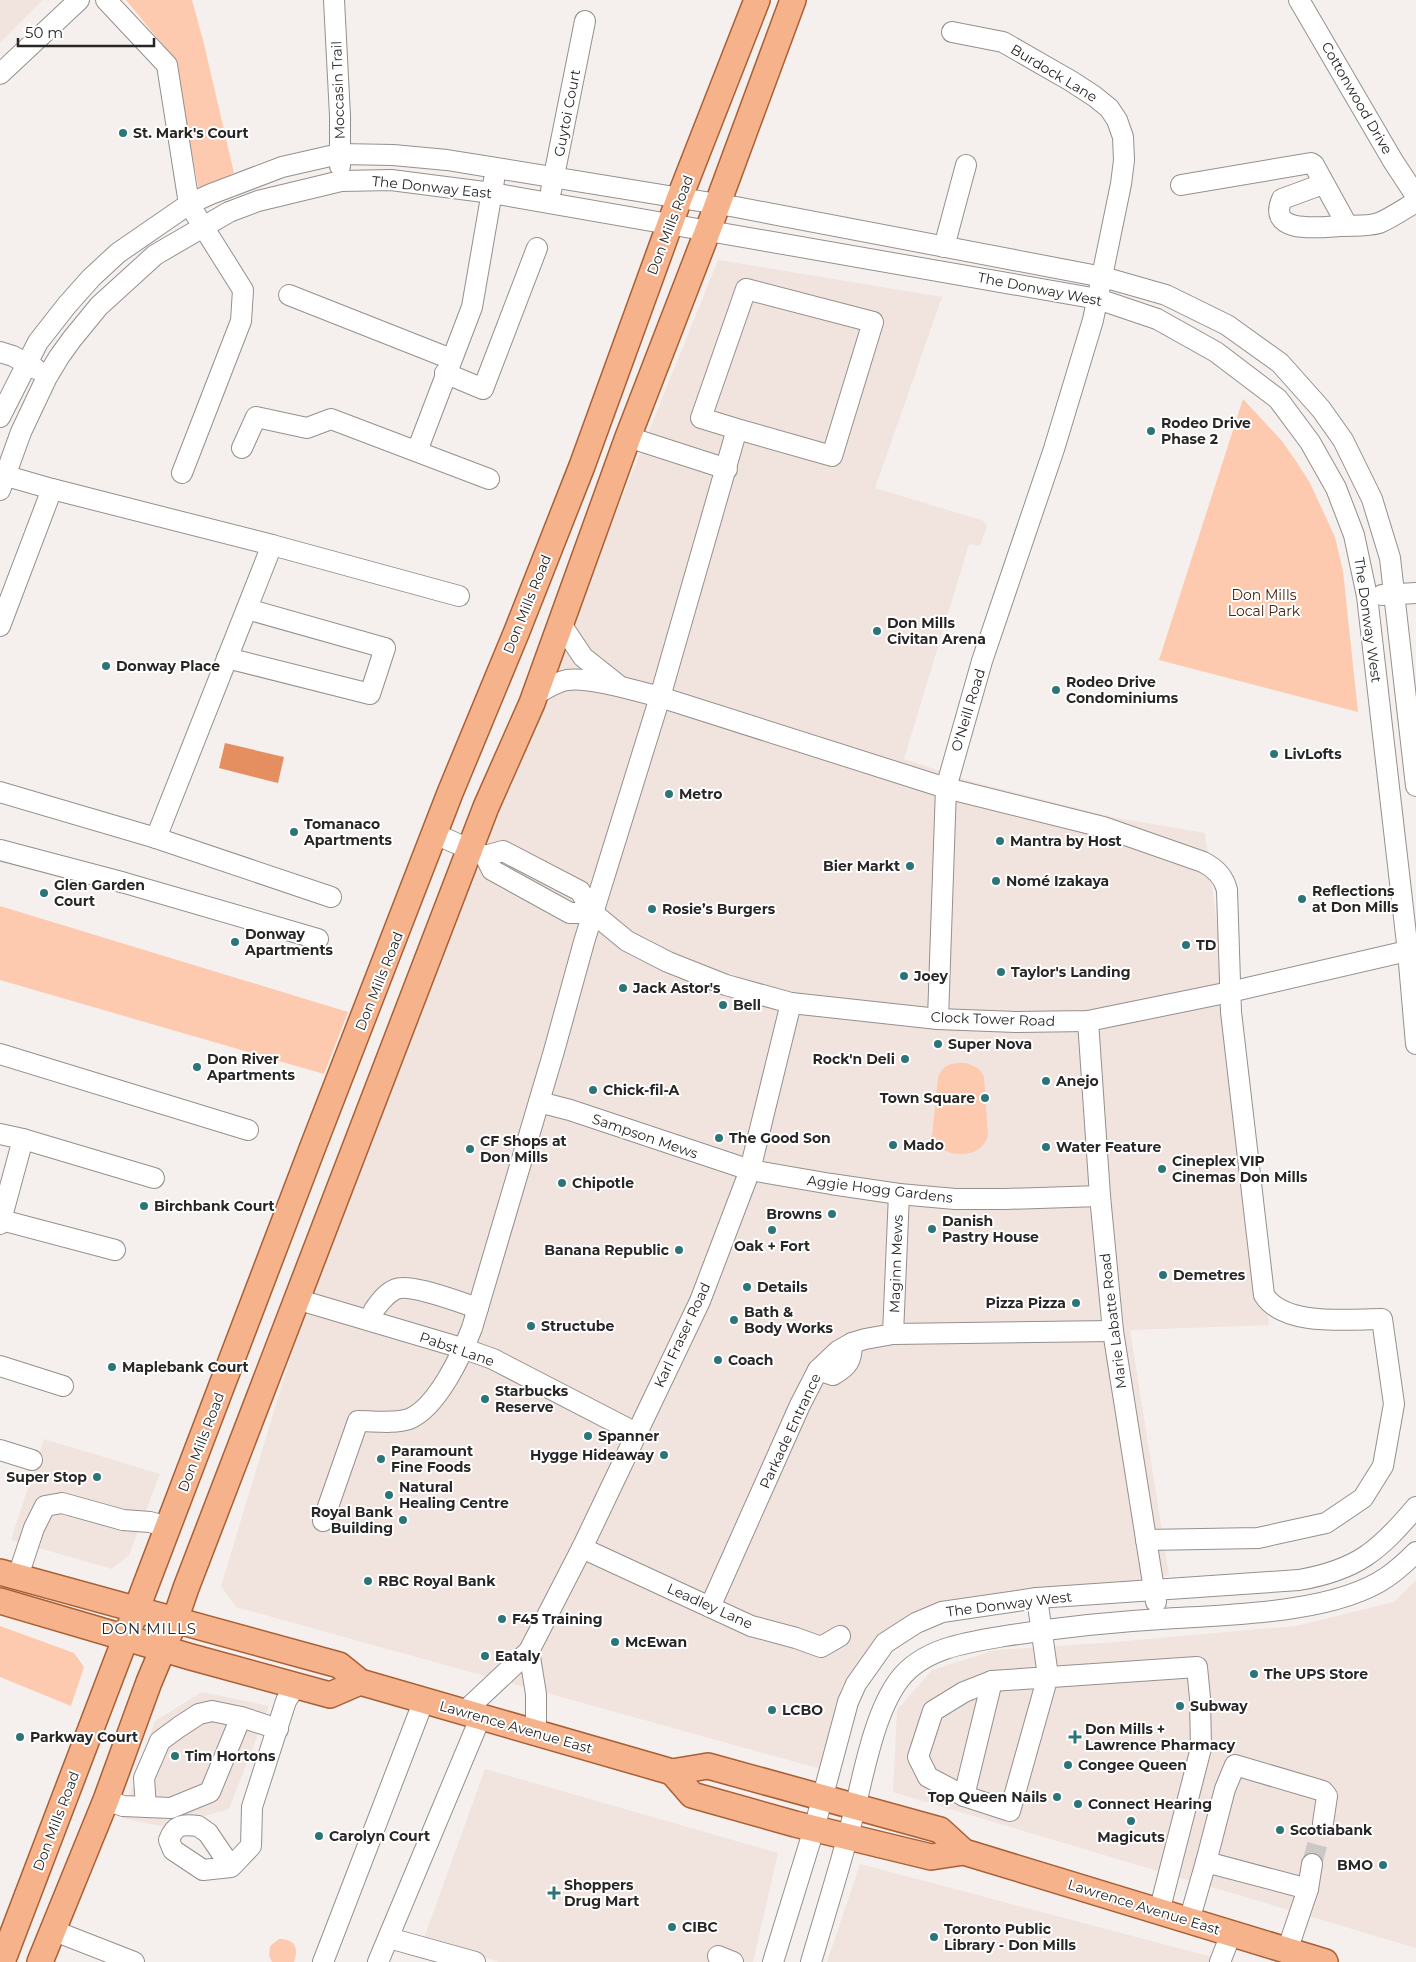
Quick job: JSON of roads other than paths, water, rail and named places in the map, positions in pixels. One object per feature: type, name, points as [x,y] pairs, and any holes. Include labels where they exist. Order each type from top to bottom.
[{"type":"main road","name":"Don Mills Road","points":[[2,1962],[312,1149],[582,466],[669,224],[757,0]]},
{"type":"main road","points":[[40,1962],[106,1800],[296,1299],[477,853],[486,806],[535,694],[628,437],[708,230],[716,204],[793,0]]},
{"type":"main road","name":"Lawrence Avenue East","points":[[9,1574],[339,1665],[360,1682],[672,1772],[708,1766],[940,1830],[964,1852],[1325,1962]]},
{"type":"main road","points":[[0,1601],[296,1686],[330,1694],[360,1682]]},
{"type":"main road","name":"Lawrence Avenue East","points":[[672,1772],[692,1795],[848,1838],[932,1857],[964,1852]]},
{"type":"street","points":[[0,74],[79,0]]},
{"type":"street","points":[[106,0],[167,65],[189,204],[243,290],[241,321],[182,472]]},
{"type":"street","name":"Moccasin Trail","points":[[334,0],[341,180]]},
{"type":"street","name":"Cottonwood Drive","points":[[1299,0],[1393,161],[1416,196]]},
{"type":"street","name":"Guytoi Court","points":[[548,204],[584,22]]},
{"type":"street","name":"Burdock Lane","points":[[952,32],[1002,42],[1072,81],[1109,108],[1117,120],[1123,137],[1124,160],[1098,299]]},
{"type":"street","name":"The Donway East","points":[[0,417],[38,342],[91,278],[118,253],[189,204],[227,187],[282,167],[339,154],[393,154],[447,160],[716,204]]},
{"type":"street","points":[[1181,185],[1311,163],[1314,165],[1347,225]]},
{"type":"street","points":[[944,247],[966,165]]},
{"type":"street","points":[[417,451],[472,307],[496,168]]},
{"type":"street","name":"The Donway East","points":[[2,480],[21,432],[47,377],[72,339],[99,306],[155,255],[229,212],[258,202],[341,180],[390,180],[492,193],[708,230]]},
{"type":"street","points":[[1324,184],[1282,199],[1280,209],[1282,218],[1287,224],[1300,227],[1366,225],[1379,222],[1416,202]]},
{"type":"street","name":"The Donway West","points":[[716,204],[1103,276],[1166,295],[1227,325],[1280,363],[1327,417],[1354,460],[1372,499],[1383,531],[1396,594],[1415,774]]},
{"type":"street","name":"The Donway West","points":[[708,230],[1098,299],[1157,319],[1216,352],[1278,399],[1310,442],[1336,488],[1354,535],[1367,596],[1387,771],[1412,950],[1416,1044]]},
{"type":"street","points":[[290,295],[448,366],[483,389],[537,248]]},
{"type":"street","points":[[746,289],[873,322],[832,456],[737,429],[701,418],[746,289]]},
{"type":"street","name":"O'Neill Road","points":[[938,1019],[946,788],[982,661],[1054,449],[1098,299]]},
{"type":"street","points":[[0,352],[13,356],[47,377]]},
{"type":"street","points":[[242,448],[256,416],[307,428],[331,419],[489,479]]},
{"type":"street","points":[[323,1520],[358,1422],[399,1421],[414,1416],[434,1398],[452,1372],[465,1348],[540,1102],[593,913],[660,697],[737,429]]},
{"type":"street","points":[[628,437],[727,469]]},
{"type":"street","points":[[2,480],[52,489],[272,545],[459,596]]},
{"type":"street","points":[[0,626],[52,489]]},
{"type":"street","points":[[156,838],[272,545]]},
{"type":"street","points":[[1367,596],[1416,593]]},
{"type":"street","points":[[227,658],[370,694],[385,648],[247,609]]},
{"type":"street","points":[[561,624],[583,657],[620,687]]},
{"type":"street","points":[[535,694],[561,682],[571,680],[620,687],[660,697],[946,788],[1103,827],[1192,858],[1212,868],[1223,878],[1227,890],[1230,992],[1264,1295],[1280,1309],[1309,1319],[1382,1319],[1394,1404],[1383,1466],[1363,1498],[1326,1523],[1258,1538],[1146,1540]]},
{"type":"street","points":[[1387,771],[1415,774]]},
{"type":"street","points":[[0,792],[156,838],[331,897]]},
{"type":"street","name":"Clock Tower Road","points":[[435,834],[477,853],[503,851],[580,890],[593,913],[627,941],[668,962],[726,985],[791,1003],[938,1019],[1016,1022],[1088,1021],[1230,992],[1412,950]]},
{"type":"street","points":[[0,850],[125,883],[318,939]]},
{"type":"street","name":"Karl Fraser Road","points":[[473,1714],[529,1651],[582,1548],[700,1301],[750,1170],[791,1003]]},
{"type":"street","name":"Marie Labatte Road","points":[[1088,1021],[1100,1196],[1113,1331],[1159,1619]]},
{"type":"street","points":[[0,1054],[248,1130]]},
{"type":"street","name":"Sampson Mews","points":[[540,1102],[570,1110],[750,1170]]},
{"type":"street","points":[[0,1134],[23,1139],[154,1178]]},
{"type":"street","points":[[23,1139],[2,1215],[115,1250]]},
{"type":"street","name":"Aggie Hogg Gardens","points":[[750,1170],[899,1194],[980,1199],[1100,1196]]},
{"type":"street","name":"Maginn Mews","points":[[893,1334],[899,1194]]},
{"type":"street","points":[[374,1310],[387,1295],[403,1287],[420,1290],[478,1308]]},
{"type":"street","name":"Pabst Lane","points":[[296,1299],[465,1348],[493,1359],[636,1433]]},
{"type":"street","name":"Parkade Entrance","points":[[710,1607],[796,1414],[818,1370],[838,1351],[865,1339],[893,1334],[1113,1331]]},
{"type":"street","points":[[0,1366],[63,1386]]},
{"type":"street","points":[[0,1450],[32,1460]]},
{"type":"street","points":[[9,1574],[45,1506],[62,1503],[123,1520],[150,1522],[168,1527]]},
{"type":"street","name":"The Donway West","points":[[773,1962],[814,1828],[838,1735],[852,1691],[884,1643],[916,1623],[942,1612],[1037,1598],[1299,1580],[1342,1570],[1356,1563],[1383,1544],[1416,1506]]},
{"type":"street","points":[[810,1962],[848,1838],[877,1723],[894,1687],[907,1672],[930,1656],[952,1646],[973,1641],[1042,1630],[1252,1612],[1329,1601],[1366,1588],[1386,1578],[1412,1556],[1383,1544]]},
{"type":"street","name":"Leadley Lane","points":[[582,1548],[750,1626],[796,1638],[821,1647],[840,1636]]},
{"type":"street","points":[[1037,1598],[1048,1676],[1010,1810],[964,1796],[928,1777],[918,1757],[933,1711],[964,1692],[992,1681],[1048,1676],[1197,1667],[1201,1748],[1159,1912]]},
{"type":"street","points":[[529,1651],[536,1694],[536,1732]]},
{"type":"street","points":[[964,1796],[992,1681]]},
{"type":"street","points":[[231,1868],[251,1846],[252,1807],[286,1701],[296,1686]]},
{"type":"street","points":[[323,1962],[424,1700]]},
{"type":"street","points":[[146,1807],[144,1778],[160,1741],[199,1714],[212,1711],[240,1717],[278,1729]]},
{"type":"street","points":[[378,1962],[389,1938],[473,1714]]},
{"type":"street","points":[[106,1800],[123,1806],[170,1808],[210,1792],[240,1717]]},
{"type":"street","points":[[1189,1921],[1224,1789],[1235,1765],[1323,1791],[1326,1796],[1323,1823]]},
{"type":"street","points":[[1206,1862],[1308,1889]]},
{"type":"street","points":[[1287,1951],[1308,1889],[1312,1864]]},
{"type":"street","points":[[52,1930],[134,1962]]},
{"type":"street","points":[[1220,1962],[1231,1934]]},
{"type":"street","points":[[389,1938],[475,1962]]},
{"type":"tunnel","points":[[1312,1864],[1323,1823]]},
{"type":"place","name":"St. Mark's Court","points":[[123,133]]},
{"type":"place","name":"Rodeo Drive Phase 2","points":[[1151,431]]},
{"type":"place","name":"Don Mills Civitan Arena","points":[[877,631]]},
{"type":"place","name":"Donway Place","points":[[106,666]]},
{"type":"place","name":"Rodeo Drive Condominiums","points":[[1056,690]]},
{"type":"place","name":"LivLofts","points":[[1274,754]]},
{"type":"place","name":"Metro","points":[[669,794]]},
{"type":"place","name":"Tomanaco Apartments","points":[[294,832]]},
{"type":"place","name":"Mantra by Host","points":[[1000,841]]},
{"type":"place","name":"Bier Markt","points":[[910,866]]},
{"type":"place","name":"Nomé Izakaya","points":[[996,881]]},
{"type":"place","name":"Glen Garden Court","points":[[44,893]]},
{"type":"place","name":"Reflections at Don Mills","points":[[1302,899]]},
{"type":"place","name":"Rosie’s Burgers","points":[[652,909]]},
{"type":"place","name":"Donway Apartments","points":[[235,942]]},
{"type":"place","name":"TD","points":[[1186,945]]},
{"type":"place","name":"Taylor's Landing","points":[[1001,972]]},
{"type":"place","name":"Joey","points":[[904,976]]},
{"type":"place","name":"Jack Astor's","points":[[623,988]]},
{"type":"place","name":"Bell","points":[[723,1005]]},
{"type":"place","name":"Super Nova","points":[[938,1044]]},
{"type":"place","name":"Rock'n Deli","points":[[905,1059]]},
{"type":"place","name":"Don River Apartments","points":[[197,1067]]},
{"type":"place","name":"Anejo","points":[[1046,1081]]},
{"type":"place","name":"Chick-fil-A","points":[[593,1090]]},
{"type":"place","name":"Town Square","points":[[985,1098]]},
{"type":"place","name":"The Good Son","points":[[719,1138]]},
{"type":"place","name":"Mado","points":[[893,1145]]},
{"type":"place","name":"Water Feature","points":[[1046,1147]]},
{"type":"place","name":"CF Shops at Don Mills","points":[[470,1149]]},
{"type":"place","name":"Cineplex VIP Cinemas Don Mills","points":[[1162,1169]]},
{"type":"place","name":"Chipotle","points":[[562,1183]]},
{"type":"place","name":"Birchbank Court","points":[[144,1206]]},
{"type":"place","name":"Browns","points":[[832,1214]]},
{"type":"place","name":"Danish Pastry House","points":[[932,1229]]},
{"type":"place","name":"Oak + Fort","points":[[772,1230]]},
{"type":"place","name":"Banana Republic","points":[[679,1250]]},
{"type":"place","name":"Demetres","points":[[1163,1275]]},
{"type":"place","name":"Details","points":[[747,1287]]},
{"type":"place","name":"Pizza Pizza","points":[[1076,1303]]},
{"type":"place","name":"Bath & Body Works","points":[[734,1320]]},
{"type":"place","name":"Structube","points":[[531,1326]]},
{"type":"place","name":"Coach","points":[[718,1360]]},
{"type":"place","name":"Maplebank Court","points":[[112,1367]]},
{"type":"place","name":"Starbucks Reserve","points":[[485,1399]]},
{"type":"place","name":"Spanner","points":[[588,1436]]},
{"type":"place","name":"Hygge Hideaway","points":[[664,1455]]},
{"type":"place","name":"Paramount Fine Foods","points":[[381,1459]]},
{"type":"place","name":"Super Stop","points":[[97,1477]]},
{"type":"place","name":"Natural Healing Centre","points":[[389,1495]]},
{"type":"place","name":"Royal Bank Building","points":[[403,1520]]},
{"type":"place","name":"RBC Royal Bank","points":[[368,1581]]},
{"type":"place","name":"F45 Training","points":[[502,1619]]},
{"type":"place","name":"McEwan","points":[[615,1642]]},
{"type":"place","name":"Eataly","points":[[485,1656]]},
{"type":"place","name":"The UPS Store","points":[[1254,1674]]},
{"type":"place","name":"Subway","points":[[1180,1706]]},
{"type":"place","name":"LCBO","points":[[772,1710]]},
{"type":"place","name":"Parkway Court","points":[[20,1737]]},
{"type":"place","name":"Don Mills + Lawrence Pharmacy","points":[[1075,1737]]},
{"type":"place","name":"Tim Hortons","points":[[175,1756]]},
{"type":"place","name":"Congee Queen","points":[[1068,1765]]},
{"type":"place","name":"Top Queen Nails","points":[[1057,1797]]},
{"type":"place","name":"Connect Hearing","points":[[1078,1804]]},
{"type":"place","name":"Magicuts","points":[[1131,1821]]},
{"type":"place","name":"Scotiabank","points":[[1280,1830]]},
{"type":"place","name":"Carolyn Court","points":[[319,1836]]},
{"type":"place","name":"BMO","points":[[1383,1865]]},
{"type":"place","name":"Shoppers Drug Mart","points":[[554,1893]]},
{"type":"place","name":"CIBC","points":[[672,1927]]},
{"type":"place","name":"Toronto Public Library - Don Mills","points":[[934,1937]]},
{"type":"district","name":"DON MILLS","points":[[149,1629]]},
{"type":"park label","name":"Don Mills Local Park","points":[[1264,604]]}]
